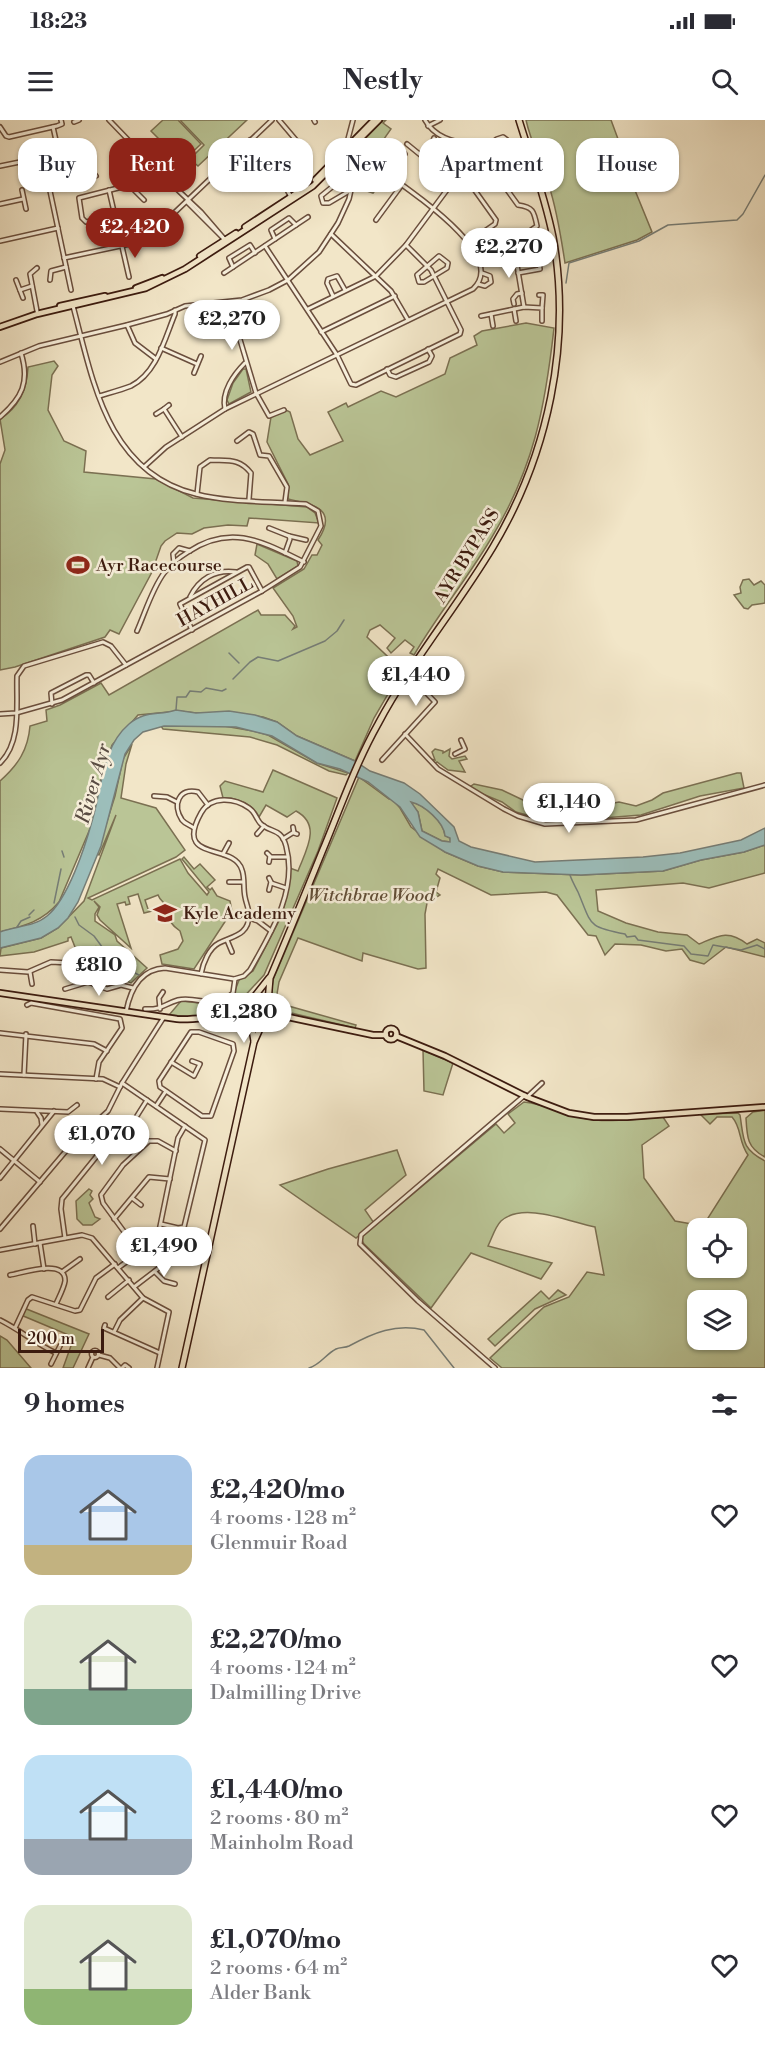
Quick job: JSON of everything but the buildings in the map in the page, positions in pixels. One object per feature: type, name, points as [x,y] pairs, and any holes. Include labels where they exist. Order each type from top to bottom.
[{"type":"highway","name":"AYR BYPASS","points":[[254,998],[270,978],[360,758],[408,674],[493,547],[531,470],[553,388],[558,352],[558,312],[553,239],[545,202],[519,120]]},
{"type":"highway","name":"AYR BYPASS","points":[[269,1005],[270,978]]},
{"type":"highway","points":[[182,1368],[254,1042],[270,1014],[269,1005],[260,998],[246,1002],[243,1012],[249,1022],[254,1042]]},
{"type":"highway","points":[[249,1022],[265,1021]]},
{"type":"main road","points":[[359,138],[374,120]]},
{"type":"main road","points":[[360,138],[379,120]]},
{"type":"main road","points":[[0,326],[37,314],[145,287],[185,269],[310,185],[325,171]]},
{"type":"main road","points":[[226,241],[313,186],[325,174]]},
{"type":"main road","points":[[0,326],[37,311],[73,306]]},
{"type":"main road","points":[[0,993],[126,1012],[199,1020],[224,1015],[246,1002]]},
{"type":"main road","points":[[269,1005],[288,1017]]},
{"type":"main road","points":[[224,1015],[249,1022]]},
{"type":"main road","points":[[265,1021],[272,1017],[288,1017],[373,1035],[386,1035],[390,1039],[396,1036],[445,1056],[526,1096],[569,1113],[594,1117],[627,1117],[765,1107]]},
{"type":"main road","points":[[386,1035],[387,1030],[393,1029],[396,1036]]},
{"type":"street","points":[[0,127],[9,137],[52,128],[62,124],[62,120]]},
{"type":"street","points":[[109,120],[126,138]]},
{"type":"street","points":[[252,138],[272,120]]},
{"type":"street","points":[[279,120],[294,138]]},
{"type":"street","points":[[348,138],[353,120]]},
{"type":"street","points":[[425,120],[428,126],[447,138]]},
{"type":"street","points":[[428,126],[440,120]]},
{"type":"street","points":[[52,128],[55,138]]},
{"type":"street","points":[[504,132],[505,138]]},
{"type":"street","points":[[407,144],[419,154]]},
{"type":"street","points":[[0,166],[18,163]]},
{"type":"street","points":[[64,258],[139,242],[151,235],[208,181]]},
{"type":"street","points":[[109,190],[79,198],[80,209],[82,218],[86,222],[114,216]]},
{"type":"street","points":[[144,467],[182,437],[225,409],[473,289],[478,284],[482,273],[479,260],[469,242],[457,228],[407,190]]},
{"type":"street","points":[[22,192],[26,209]]},
{"type":"street","points":[[50,192],[71,290]]},
{"type":"street","points":[[109,192],[129,277]]},
{"type":"street","points":[[136,192],[144,200]]},
{"type":"street","points":[[180,192],[226,241]]},
{"type":"street","points":[[288,192],[291,197]]},
{"type":"street","points":[[326,192],[321,196],[324,203],[329,203],[348,192]]},
{"type":"street","points":[[0,362],[39,346],[127,325],[167,314],[185,306],[229,303],[269,290],[288,280],[319,252],[343,212],[350,192]]},
{"type":"street","points":[[376,220],[397,192]]},
{"type":"street","points":[[307,309],[376,276],[406,245],[446,192]]},
{"type":"street","points":[[469,242],[496,220],[476,192]]},
{"type":"street","points":[[479,260],[537,226],[532,209],[518,205],[508,192]]},
{"type":"street","points":[[0,204],[23,199]]},
{"type":"street","points":[[224,273],[308,217]]},
{"type":"street","points":[[274,239],[271,230],[289,218],[296,225]]},
{"type":"street","points":[[0,241],[58,228]]},
{"type":"street","points":[[331,234],[395,296],[408,320]]},
{"type":"street","points":[[518,273],[540,269],[536,244]]},
{"type":"street","points":[[233,267],[229,258],[246,246],[250,245],[255,253]]},
{"type":"street","points":[[265,246],[337,355],[351,384],[356,385],[460,334],[461,330],[435,275],[406,245]]},
{"type":"street","points":[[504,246],[515,260],[524,307]]},
{"type":"street","points":[[538,255],[544,254]]},
{"type":"street","points":[[439,256],[448,263],[447,268],[419,282],[417,275],[427,265],[439,256]]},
{"type":"street","points":[[50,280],[51,271],[66,267]]},
{"type":"street","points":[[37,268],[30,274],[37,311]]},
{"type":"street","points":[[478,284],[485,286],[491,282],[490,276],[482,273]]},
{"type":"street","points":[[333,296],[327,281],[335,276],[339,278],[345,290]]},
{"type":"street","points":[[16,280],[22,298]]},
{"type":"street","points":[[20,290],[33,286]]},
{"type":"street","points":[[516,321],[513,300],[517,294],[522,293]]},
{"type":"street","points":[[539,295],[543,295],[542,321]]},
{"type":"street","points":[[321,332],[395,296]]},
{"type":"street","points":[[229,303],[256,393],[269,416],[284,410]]},
{"type":"street","points":[[73,306],[107,420],[120,444],[144,467],[163,481],[197,494],[285,502],[286,486],[271,458],[260,455],[253,434],[249,432],[237,441]]},
{"type":"street","points":[[481,316],[514,307],[542,308]]},
{"type":"street","points":[[99,396],[130,386],[143,379],[156,359],[175,310]]},
{"type":"street","points":[[167,314],[172,320]]},
{"type":"street","points":[[490,314],[493,326]]},
{"type":"street","points":[[127,325],[135,343],[156,359]]},
{"type":"street","points":[[161,348],[197,364]]},
{"type":"street","points":[[387,369],[390,375],[396,377],[429,362],[432,356],[428,350]]},
{"type":"street","points":[[0,417],[16,403],[22,390],[25,369],[21,353]]},
{"type":"street","points":[[194,373],[201,356]]},
{"type":"street","points":[[225,409],[224,399],[229,385],[246,363]]},
{"type":"street","points":[[156,414],[170,405]]},
{"type":"street","points":[[164,409],[182,437]]},
{"type":"street","points":[[197,494],[200,467],[210,460],[238,461],[243,463],[251,473],[249,499]]},
{"type":"street","name":"HAYHILL","points":[[0,714],[16,713],[52,704],[192,630],[291,574],[304,562],[320,531],[321,519],[313,507],[285,502]]},
{"type":"street","points":[[269,528],[306,540]]},
{"type":"street","points":[[285,553],[289,536]]},
{"type":"street","points":[[137,631],[164,573],[201,543],[226,537],[260,541],[304,562]]},
{"type":"street","points":[[174,563],[173,554],[179,548],[190,551]]},
{"type":"street","points":[[192,630],[179,606],[189,599],[249,567],[262,591]]},
{"type":"street","points":[[189,599],[194,589],[207,577],[221,572],[236,573]]},
{"type":"street","points":[[0,763],[8,754],[14,740],[17,676],[19,670],[24,666],[102,642],[111,646],[126,665]]},
{"type":"street","points":[[382,760],[435,702],[408,674]]},
{"type":"street","name":"HAYHILL","points":[[52,704],[51,693],[86,675],[89,675],[94,683]]},
{"type":"street","points":[[405,734],[438,769],[504,809],[545,824],[636,820],[765,785]]},
{"type":"street","points":[[455,754],[465,749],[461,740]]},
{"type":"street","points":[[177,801],[184,793],[195,791],[204,797],[208,805]]},
{"type":"street","points":[[156,798],[177,801]]},
{"type":"street","points":[[126,1012],[133,988],[142,977],[161,968],[201,974],[235,978],[244,976],[272,931],[281,910],[286,888],[287,857],[283,839],[276,830],[264,826],[251,809],[224,799],[208,805],[202,811],[194,828],[195,840],[199,846],[241,866],[249,918],[243,932],[216,944],[204,962],[201,974]]},
{"type":"street","points":[[177,801],[183,821],[194,828]]},
{"type":"street","points":[[257,834],[264,826]]},
{"type":"street","points":[[283,839],[295,831]]},
{"type":"street","points":[[222,855],[228,842]]},
{"type":"street","points":[[269,862],[268,855],[287,857]]},
{"type":"street","points":[[269,878],[271,883],[269,890]]},
{"type":"street","points":[[229,882],[243,882]]},
{"type":"street","points":[[271,883],[286,888]]},
{"type":"street","points":[[249,918],[258,921],[272,931]]},
{"type":"street","points":[[227,940],[228,948],[232,952]]},
{"type":"street","points":[[0,970],[30,972],[51,962],[69,963]]},
{"type":"street","points":[[30,972],[32,984]]},
{"type":"street","points":[[145,1009],[160,1009],[178,1000],[222,1002],[233,993],[235,978]]},
{"type":"street","points":[[64,989],[88,982],[106,989],[121,985],[133,988]]},
{"type":"street","points":[[160,1009],[159,998],[163,992]]},
{"type":"street","points":[[70,1009],[71,1002]]},
{"type":"street","points":[[27,1005],[31,1003],[116,1016],[121,1020],[122,1028],[97,1066],[96,1079]]},
{"type":"street","points":[[0,1229],[71,1145],[108,1111],[121,1085],[164,1017]]},
{"type":"street","points":[[194,1031],[227,1041],[234,1047],[211,1116],[202,1116],[166,1091],[158,1084],[189,1034],[194,1031]]},
{"type":"street","points":[[0,1033],[26,1034],[94,1044],[107,1051]]},
{"type":"street","points":[[24,1075],[26,1034]]},
{"type":"street","points":[[171,1062],[194,1076],[200,1064],[196,1060],[192,1061]]},
{"type":"street","points":[[0,1074],[96,1079],[121,1085],[205,1140],[184,1227],[161,1224]]},
{"type":"street","points":[[495,1368],[418,1301],[360,1244],[359,1240],[360,1235],[542,1083]]},
{"type":"street","points":[[156,1106],[166,1091]]},
{"type":"street","points":[[65,1238],[60,1206],[62,1199],[109,1142],[135,1119],[147,1100]]},
{"type":"street","points":[[0,1109],[68,1112],[77,1105]]},
{"type":"street","points":[[36,1110],[41,1116],[42,1126]]},
{"type":"street","points":[[0,1178],[54,1111]]},
{"type":"street","points":[[118,1268],[156,1239],[176,1151],[185,1126]]},
{"type":"street","points":[[139,1252],[103,1203],[101,1195],[123,1165],[149,1141],[158,1141],[176,1151]]},
{"type":"street","points":[[0,1149],[40,1182]]},
{"type":"street","points":[[114,1219],[149,1177],[170,1179]]},
{"type":"street","points":[[132,1198],[141,1205]]},
{"type":"street","points":[[32,1226],[44,1269]]},
{"type":"street","points":[[0,1250],[86,1235],[92,1238],[143,1298],[169,1312],[157,1368]]},
{"type":"street","points":[[134,1287],[181,1251]]},
{"type":"street","points":[[62,1273],[80,1259]]},
{"type":"street","points":[[15,1328],[29,1298],[75,1311],[81,1310],[96,1278],[115,1264]]},
{"type":"street","points":[[10,1275],[55,1268],[62,1273],[65,1282],[56,1305]]},
{"type":"street","points":[[155,1272],[164,1281],[175,1284]]},
{"type":"street","points":[[108,1297],[129,1280]]},
{"type":"street","points":[[114,1332],[120,1320],[143,1298]]},
{"type":"street","points":[[0,1320],[33,1342],[56,1353]]},
{"type":"street","points":[[105,1325],[104,1328],[160,1353]]},
{"type":"street","points":[[51,1364],[60,1346]]},
{"type":"street","points":[[88,1368],[93,1357],[99,1355],[110,1358],[113,1367],[121,1368],[125,1365],[129,1368]]},
{"type":"green space","points":[[163,120],[178,120],[195,138],[158,138],[151,131]]},
{"type":"green space","points":[[180,120],[247,120],[228,138],[208,138],[208,157],[198,166],[196,153],[204,145]]},
{"type":"green space","points":[[383,120],[386,120],[383,123],[391,129],[385,138],[366,138]]},
{"type":"green space","points":[[526,120],[611,120],[618,138],[576,138],[576,192],[636,192],[652,232],[637,240],[565,263],[551,192],[564,192],[564,138],[531,137]]},
{"type":"green space","points":[[196,139],[201,144],[196,149]]},
{"type":"green space","points":[[526,323],[554,328],[542,411],[528,461],[506,511],[483,552],[414,655],[410,653],[414,647],[405,640],[391,653],[387,648],[395,638],[380,625],[370,630],[367,637],[402,670],[374,718],[355,761],[297,736],[277,722],[263,717],[235,713],[179,711],[138,715],[112,745],[98,789],[95,817],[59,902],[39,919],[0,932],[0,781],[21,756],[30,726],[47,721],[46,710],[101,683],[109,695],[258,610],[261,615],[285,615],[295,626],[293,629],[297,627],[293,616],[273,588],[304,569],[312,555],[317,555],[322,545],[318,540],[326,521],[320,509],[288,499],[288,484],[267,442],[271,417],[286,410],[290,412],[298,439],[310,455],[343,441],[328,412],[346,403],[348,407],[381,391],[396,397],[445,374],[450,358],[477,345],[474,336],[482,331]]},
{"type":"green space","name":"Ayr Racecourse","points":[[54,361],[58,366],[52,375],[48,410],[64,441],[86,451],[84,472],[156,479],[193,498],[307,507],[315,513],[319,523],[249,518],[247,526],[228,525],[204,528],[192,534],[177,533],[161,546],[152,572],[119,634],[110,630],[105,637],[0,670],[0,464],[5,450],[0,419],[13,409],[21,397],[28,367]]},
{"type":"green space","points":[[243,369],[246,369],[251,392],[229,404],[227,400],[233,383]]},
{"type":"green space","points":[[257,544],[297,561],[298,566],[277,579],[268,564],[255,555]]},
{"type":"green space","points":[[749,579],[754,585],[761,581],[765,585],[765,603],[752,605],[748,609],[744,608],[734,595],[741,593],[740,587],[743,580]]},
{"type":"green space","points":[[161,726],[224,726],[253,731],[268,735],[317,763],[348,773],[346,775],[329,771],[277,745],[250,737],[163,729]]},
{"type":"green space","points":[[132,744],[126,764],[121,798],[156,808],[185,850],[176,857],[88,898],[92,900],[180,859],[188,873],[207,895],[209,892],[182,859],[184,857],[194,869],[200,864],[215,880],[207,887],[210,890],[212,888],[217,896],[230,901],[232,911],[194,969],[162,964],[160,955],[178,949],[183,941],[180,931],[170,921],[158,895],[145,900],[148,909],[152,911],[144,913],[138,894],[128,897],[130,904],[126,905],[125,902],[117,904],[131,948],[100,920],[97,915],[100,907],[94,901],[99,907],[95,914],[95,921],[115,935],[117,941],[147,968],[131,983],[116,977],[114,971],[106,966],[96,947],[90,960],[75,947],[71,937],[68,941],[34,952],[0,956],[1,948],[41,938],[58,928],[84,901],[116,815],[99,855],[97,853],[115,796],[123,759]]},
{"type":"green space","points":[[435,749],[443,753],[450,749],[449,756],[452,759],[465,756],[467,759],[459,761],[465,772],[448,770],[437,762],[434,764],[430,759],[435,760],[432,752]]},
{"type":"green space","points":[[273,770],[337,798],[318,851],[264,975],[240,1001],[221,1012],[195,1017],[169,1015],[181,1001],[218,1005],[233,996],[239,980],[253,971],[282,915],[290,868],[298,871],[308,846],[310,831],[308,823],[296,811],[287,817],[266,805],[259,817],[244,803],[223,798],[220,786],[225,781],[263,792]]},
{"type":"green space","points":[[741,773],[744,788],[700,796],[641,815],[552,822],[516,812],[502,802],[468,788],[474,784],[502,790],[525,801],[576,815],[596,811],[619,802],[636,806],[663,793]]},
{"type":"green space","name":"Witchbrae Wood","points":[[359,777],[392,799],[411,827],[445,852],[478,866],[503,872],[581,875],[663,871],[765,845],[765,873],[709,888],[683,883],[596,890],[598,911],[626,923],[658,932],[687,935],[699,944],[723,935],[740,939],[747,944],[757,939],[765,943],[765,957],[726,947],[704,964],[690,960],[682,949],[666,951],[641,945],[615,944],[605,955],[596,936],[588,935],[557,895],[546,892],[491,895],[438,869],[436,874],[440,878],[436,892],[440,895],[427,903],[425,914],[426,968],[418,969],[363,953],[362,961],[298,938],[279,982],[276,1000],[278,1003],[356,1025],[355,1028],[287,1012],[273,1000],[273,980]]},
{"type":"green space","points":[[410,802],[432,814],[441,824],[445,835],[450,838],[451,842],[442,841],[422,831],[418,812]]},
{"type":"green space","points":[[256,1000],[264,1003],[267,1011],[264,1019],[256,1022],[248,1019],[245,1011],[248,1003]]},
{"type":"green space","points":[[423,1050],[453,1063],[443,1095],[424,1091]]},
{"type":"green space","points":[[524,1102],[588,1119],[620,1120],[663,1117],[669,1126],[642,1145],[644,1178],[675,1221],[687,1223],[687,1278],[747,1278],[747,1218],[708,1218],[748,1155],[732,1117],[717,1117],[710,1124],[700,1114],[738,1113],[745,1143],[752,1152],[765,1161],[765,1368],[502,1368],[490,1358],[544,1307],[569,1297],[587,1272],[604,1275],[595,1227],[534,1213],[510,1215],[499,1223],[488,1246],[552,1263],[541,1279],[471,1253],[431,1308],[364,1244],[361,1239],[363,1236],[496,1124],[504,1133],[515,1123],[508,1114]]},
{"type":"green space","points":[[765,1110],[765,1157],[751,1146],[746,1118],[753,1112]]},
{"type":"green space","points":[[397,1150],[406,1175],[365,1210],[374,1223],[356,1238],[280,1185],[328,1169]]},
{"type":"green space","points":[[89,1189],[92,1191],[90,1195],[93,1199],[89,1203],[95,1217],[100,1219],[92,1225],[83,1225],[77,1219],[76,1201]]},
{"type":"green space","points":[[558,1290],[566,1295],[535,1309],[495,1346],[488,1339],[541,1291],[549,1299]]},
{"type":"green space","points":[[24,1308],[89,1334],[73,1368],[63,1368],[72,1343],[71,1336],[21,1315]]},
{"type":"green space","points":[[0,1336],[7,1340],[31,1368],[0,1368]]},
{"type":"water","points":[[176,710],[196,713],[229,711],[255,715],[277,722],[297,736],[355,761],[370,771],[404,783],[420,794],[454,827],[459,841],[471,847],[535,862],[680,853],[741,840],[765,828],[765,845],[663,871],[581,875],[503,872],[478,866],[445,852],[420,837],[400,807],[368,782],[340,769],[317,763],[272,736],[236,727],[164,726],[143,732],[134,740],[125,754],[101,846],[78,902],[68,918],[58,928],[41,938],[0,948],[0,932],[42,920],[62,898],[80,858],[108,757],[120,734],[129,724],[141,717]],"holes":[[[411,802],[427,810],[437,820],[445,836],[450,838],[450,842],[442,841],[422,831],[418,812]]]},
{"type":"waterway","points":[[566,283],[569,263],[639,241],[668,225],[737,220],[743,214],[765,175]]},
{"type":"waterway","points":[[233,679],[258,657],[278,661],[325,641],[337,631],[344,620]]},
{"type":"waterway","points":[[229,653],[239,663]]},
{"type":"waterway","points":[[176,710],[177,697],[186,697],[190,691],[201,692],[206,688],[222,691],[226,689]]},
{"type":"waterway","name":"River Ayr","points":[[82,801],[93,800]]},
{"type":"waterway","points":[[62,851],[64,857]]},
{"type":"waterway","points":[[54,903],[61,869]]},
{"type":"waterway","points":[[570,875],[592,923],[604,929],[625,934],[627,937],[635,936],[638,940],[684,946],[691,954],[708,956],[713,945],[741,950],[757,945],[765,949]]},
{"type":"waterway","points":[[29,915],[34,910]]},
{"type":"waterway","points":[[17,927],[21,921],[30,917]]},
{"type":"waterway","points":[[75,917],[79,925],[94,936],[114,963],[139,975]]},
{"type":"waterway","points":[[309,1368],[336,1349],[347,1347],[385,1331],[404,1328],[424,1330],[454,1368]]},
{"type":"place","name":"Ayr Racecourse","points":[[78,565]]},
{"type":"place","name":"Kyle Academy","points":[[165,913]]}]
